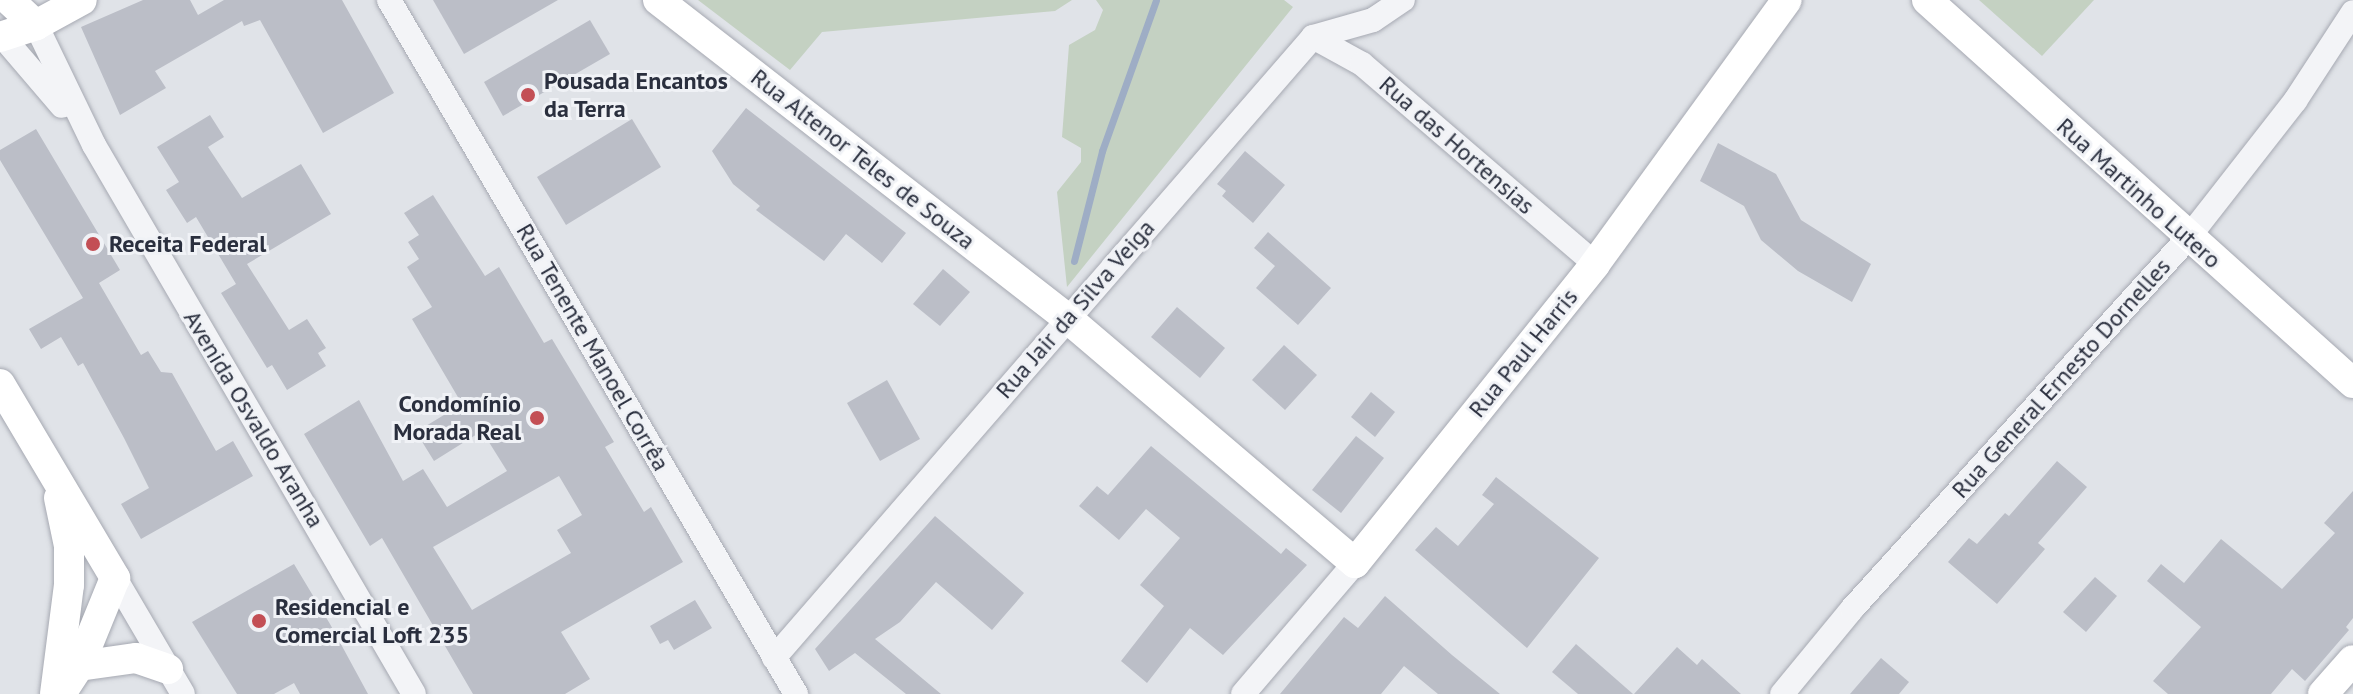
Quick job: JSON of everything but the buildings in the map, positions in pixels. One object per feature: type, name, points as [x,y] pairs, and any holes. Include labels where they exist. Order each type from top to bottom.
[{"type":"main road","name":"Avenida Osvaldo Aranha","points":[[9,0],[36,25]]},
{"type":"main road","points":[[1,37],[36,25],[82,0]]},
{"type":"main road","name":"Rua Altenor Teles de Souza","points":[[658,0],[1067,318],[1355,563]]},
{"type":"main road","name":"Rua Paul Harris","points":[[1355,563],[1595,264],[1787,0]]},
{"type":"main road","name":"Rua Martinho Lutero","points":[[1927,0],[2188,238],[2353,383]]},
{"type":"main road","points":[[0,384],[115,578],[79,666],[58,694]]},
{"type":"main road","points":[[54,477],[69,546],[69,585],[58,694]]},
{"type":"main road","points":[[79,666],[136,658],[175,681]]},
{"type":"main road","points":[[2323,694],[2353,660]]},
{"type":"street","name":"Rua Tenente Manoel Corrêa","points":[[389,0],[796,694]]},
{"type":"street","points":[[1313,37],[1373,20],[1403,0]]},
{"type":"street","name":"Rua General Ernesto Dornelles","points":[[1782,694],[1852,609],[2188,238],[2295,101],[2353,12]]},
{"type":"street","name":"Avenida Osvaldo Aranha","points":[[36,25],[94,145],[414,694]]},
{"type":"street","name":"Avenida Osvaldo Aranha","points":[[1,37],[94,145]]},
{"type":"street","name":"Rua Jair da Silva Veiga","points":[[774,658],[1313,37]]},
{"type":"street","name":"Rua das Hortensias","points":[[1313,37],[1362,64],[1595,264]]},
{"type":"street","name":"Rua Paul Harris","points":[[1243,694],[1355,563]]},
{"type":"street","points":[[115,578],[175,681]]},
{"type":"green space","points":[[698,0],[1072,0],[1055,11],[822,32],[790,70]]},
{"type":"green space","points":[[1096,0],[1284,0],[1293,7],[1067,287],[1057,192],[1081,162],[1081,148],[1062,137],[1069,45],[1095,30],[1103,10]]},
{"type":"green space","points":[[1979,0],[2094,0],[2042,56]]},
{"type":"waterway","points":[[1074,261],[1102,151],[1156,0]]},
{"type":"place","name":"Pousada Encantos da Terra","points":[[528,95]]},
{"type":"place","name":"Receita Federal","points":[[93,244]]},
{"type":"place","name":"Condomínio Morada Real","points":[[537,418]]},
{"type":"place","name":"Residencial e Comercial Loft 235","points":[[259,621]]}]
